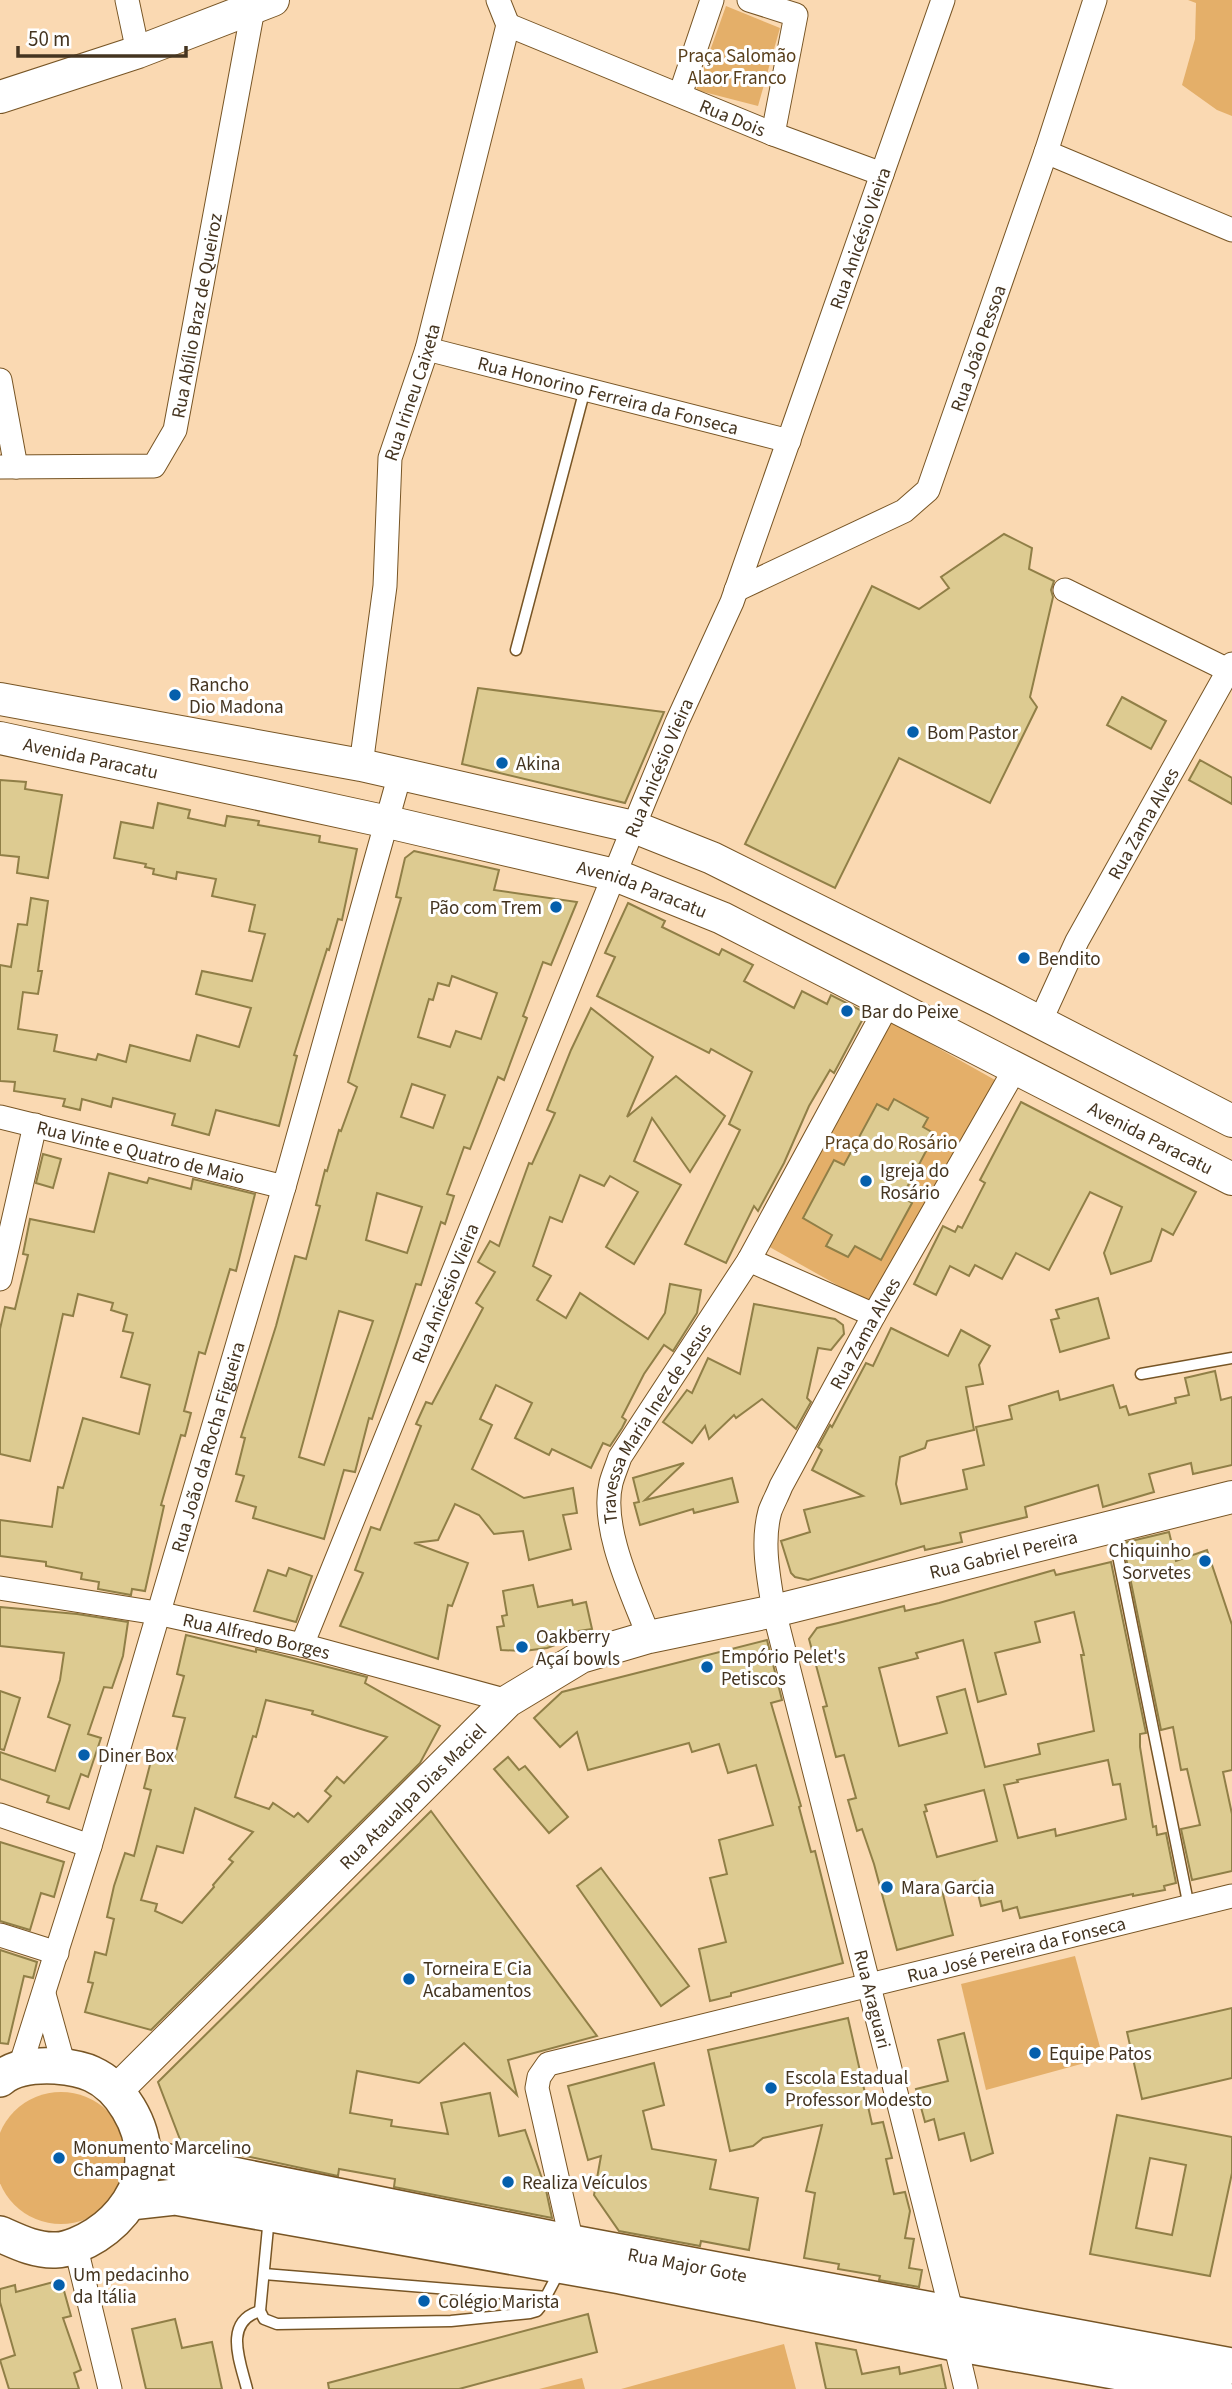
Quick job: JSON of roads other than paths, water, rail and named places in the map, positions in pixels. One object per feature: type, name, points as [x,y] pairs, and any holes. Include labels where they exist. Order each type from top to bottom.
[{"type":"main road","points":[[0,2234],[26,2246],[57,2250],[86,2242],[111,2226],[130,2202],[143,2157],[133,2116],[116,2091],[92,2074],[64,2066],[34,2065],[9,2075]]},
{"type":"main road","name":"Rua Major Gote","points":[[143,2157],[566,2255],[953,2328],[1215,2389]]},
{"type":"main road","name":"Rua Major Gote","points":[[130,2202],[176,2197],[270,2214],[566,2255]]},
{"type":"main road","name":"Rua Major Gote","points":[[953,2328],[1232,2366]]},
{"type":"street","points":[[127,0],[138,52]]},
{"type":"street","points":[[498,0],[508,25]]},
{"type":"street","points":[[680,95],[712,0]]},
{"type":"street","points":[[749,0],[796,15],[773,134]]},
{"type":"street","name":"Rua Anicésio Vieira","points":[[302,1645],[677,722],[736,590],[943,0]]},
{"type":"street","name":"Rua João Pessoa","points":[[736,590],[904,511],[928,491],[1046,152],[1095,0]]},
{"type":"street","points":[[0,97],[138,52],[263,4]]},
{"type":"street","name":"Rua Abílio Braz de Queiroz","points":[[8,467],[154,466],[175,430],[263,4]]},
{"type":"street","name":"Rua Dois","points":[[508,25],[773,134],[882,174]]},
{"type":"street","name":"Rua Irineu Caixeta","points":[[361,765],[385,586],[390,458],[428,349],[508,25]]},
{"type":"street","points":[[1046,152],[1232,230]]},
{"type":"street","name":"Rua Honorino Ferreira da Fonseca","points":[[428,349],[789,441]]},
{"type":"street","points":[[0,380],[8,467]]},
{"type":"street","points":[[1066,590],[1231,669]]},
{"type":"street","name":"Rua Zama Alves","points":[[1040,1022],[1077,942],[1231,669]]},
{"type":"street","name":"Avenida Paracatu","points":[[0,699],[361,765],[634,827],[712,858],[1230,1117]]},
{"type":"street","name":"Avenida Paracatu","points":[[0,738],[388,822],[615,875],[722,918],[1232,1179]]},
{"type":"street","name":"Rua João da Rocha Figueira","points":[[9,2075],[44,1994],[90,1846],[284,1186],[400,774]]},
{"type":"street","points":[[874,1315],[749,1260],[888,1004]]},
{"type":"street","name":"Rua Zama Alves","points":[[774,1611],[766,1558],[770,1510],[874,1315],[1015,1069]]},
{"type":"street","name":"Rua Vinte e Quatro de Maio","points":[[0,1117],[284,1186]]},
{"type":"street","points":[[0,1279],[35,1125]]},
{"type":"street","name":"Travessa Maria Inez de Jesus","points":[[649,1637],[619,1556],[610,1511],[610,1485],[620,1457],[749,1260]]},
{"type":"street","name":"Rua Gabriel Pereira","points":[[774,1611],[1232,1497]]},
{"type":"street","name":"Rua Alfredo Borges","points":[[0,1588],[157,1614],[302,1645],[508,1701]]},
{"type":"street","name":"Rua Ataualpa Dias Maciel","points":[[116,2091],[508,1701],[581,1657],[649,1637],[774,1611]]},
{"type":"street","name":"Rua Araguari","points":[[774,1611],[869,1987],[966,2389]]},
{"type":"street","points":[[0,1815],[90,1846]]},
{"type":"street","name":"Rua José Pereira da Fonseca","points":[[566,2255],[537,2088],[542,2069],[557,2060],[869,1987],[1232,1896]]},
{"type":"street","points":[[0,1935],[57,1952]]},
{"type":"street","points":[[44,1994],[64,2066]]},
{"type":"street","points":[[75,2244],[110,2389]]},
{"type":"lane","points":[[516,650],[585,389]]},
{"type":"lane","points":[[1141,1374],[1232,1358]]},
{"type":"lane","points":[[1113,1528],[1189,1908]]},
{"type":"lane","points":[[270,2214],[260,2311],[264,2319],[271,2323],[287,2325],[451,2321],[530,2313],[537,2311],[547,2297],[566,2255]]},
{"type":"lane","points":[[264,2274],[547,2297]]},
{"type":"lane","points":[[247,2389],[237,2348],[238,2328],[248,2315],[260,2311]]},
{"type":"place","name":"Rancho Dio Madona","points":[[175,695]]},
{"type":"place","name":"Bom Pastor","points":[[913,732]]},
{"type":"place","name":"Akina","points":[[502,763]]},
{"type":"place","name":"Pão com Trem","points":[[556,907]]},
{"type":"place","name":"Bendito","points":[[1024,958]]},
{"type":"place","name":"Bar do Peixe","points":[[847,1011]]},
{"type":"place","name":"Igreja do Rosário","points":[[866,1181]]},
{"type":"place","name":"Chiquinho Sorvetes","points":[[1205,1561]]},
{"type":"place","name":"Oakberry Açaí bowls","points":[[522,1647]]},
{"type":"place","name":"Empório Pelet's Petiscos","points":[[707,1667]]},
{"type":"place","name":"Diner Box","points":[[84,1755]]},
{"type":"place","name":"Mara Garcia","points":[[887,1887]]},
{"type":"place","name":"Torneira E Cia Acabamentos","points":[[409,1979]]},
{"type":"place","name":"Equipe Patos","points":[[1035,2053]]},
{"type":"place","name":"Escola Estadual Professor Modesto","points":[[771,2088]]},
{"type":"place","name":"Monumento Marcelino Champagnat","points":[[59,2158]]},
{"type":"place","name":"Realiza Veículos","points":[[508,2182]]},
{"type":"place","name":"Um pedacinho da Itália","points":[[59,2285]]},
{"type":"place","name":"Colégio Marista","points":[[424,2301]]},
{"type":"park label","name":"Praça Salomão Alaor Franco","points":[[737,66]]},
{"type":"park label","name":"Praça do Rosário","points":[[891,1142]]}]
